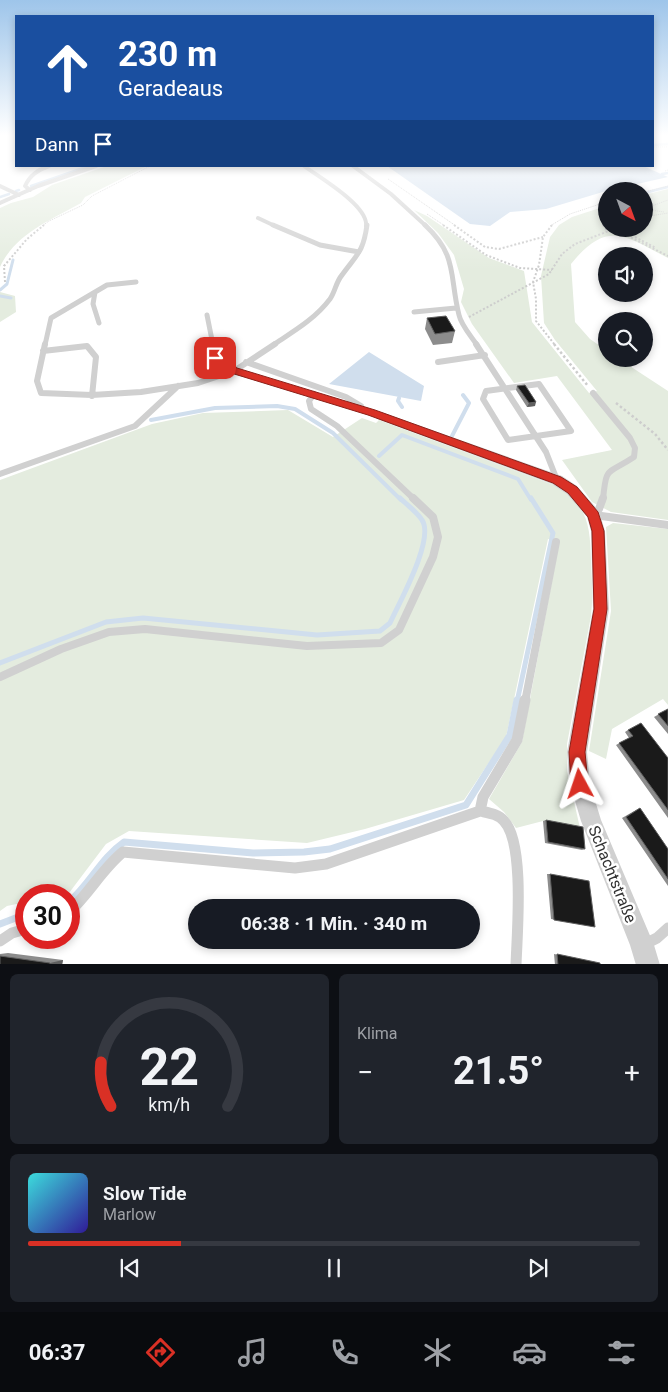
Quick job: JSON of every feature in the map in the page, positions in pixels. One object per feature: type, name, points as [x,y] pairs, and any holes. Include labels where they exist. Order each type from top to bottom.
[{"type":"street","points":[[376,414],[557,480],[572,490],[594,515]]},
{"type":"street","name":"Schachtstraße","points":[[594,515],[598,531],[600,609],[577,752],[580,784],[591,821],[645,955]]},
{"type":"lane","points":[[28,180],[25,186],[30,190]]},
{"type":"lane","points":[[0,203],[58,180]]},
{"type":"lane","points":[[136,282],[107,284],[51,318],[37,381],[41,393],[92,396],[146,392],[215,380],[281,341],[311,320],[331,298],[341,276],[364,244],[366,222],[356,204],[323,180]]},
{"type":"lane","points":[[371,180],[404,205],[433,233],[448,254],[456,291],[456,308],[459,317],[485,355],[534,437],[546,452],[557,480]]},
{"type":"lane","points":[[0,186],[20,195]]},
{"type":"lane","points":[[258,218],[294,236],[320,245],[359,252]]},
{"type":"lane","points":[[94,292],[93,304],[99,323]]},
{"type":"lane","points":[[414,312],[456,308]]},
{"type":"lane","points":[[207,315],[215,358],[234,370],[376,414]]},
{"type":"lane","points":[[43,351],[87,346],[96,356],[92,396]]},
{"type":"lane","points":[[438,362],[485,355]]},
{"type":"lane","points":[[246,362],[346,397],[376,414]]},
{"type":"lane","points":[[539,384],[571,431],[508,440],[483,399],[486,391],[505,387],[539,384]]},
{"type":"lane","points":[[0,474],[134,426],[178,386]]},
{"type":"lane","points":[[593,393],[630,438],[635,448],[634,457],[606,474],[602,507],[594,515]]},
{"type":"lane","points":[[0,676],[61,649],[109,632],[145,629],[308,646],[381,643],[399,630],[433,557],[438,537],[433,517],[338,426],[311,409],[310,401],[314,394]]},
{"type":"lane","points":[[594,515],[668,525]]},
{"type":"lane","points":[[480,811],[483,797],[517,740],[556,542]]},
{"type":"lane","points":[[80,903],[113,859],[123,852],[295,868],[326,864],[480,811],[491,811],[504,821],[514,839],[517,860],[516,964]]},
{"type":"lane","points":[[645,955],[657,938],[668,928]]},
{"type":"lane","points":[[0,941],[15,932]]},
{"type":"path","points":[[4,282],[4,266],[27,239],[49,221],[83,205],[92,196],[123,180]]},
{"type":"path","points":[[390,180],[484,247],[499,249],[542,237]]},
{"type":"path","points":[[653,190],[668,186]]},
{"type":"path","points":[[653,206],[668,200]]},
{"type":"path","points":[[404,205],[431,216],[486,255],[519,268],[552,270]]},
{"type":"path","points":[[593,393],[542,331],[536,320],[536,299],[533,282],[539,265],[542,237],[549,227],[559,219],[598,205]]},
{"type":"path","points":[[653,210],[668,213]]},
{"type":"path","points":[[653,216],[668,213]]},
{"type":"path","points":[[459,317],[469,317],[517,293],[549,274],[565,251],[598,235]]},
{"type":"path","points":[[633,238],[668,255]]},
{"type":"path","points":[[637,238],[668,255]]},
{"type":"path","points":[[616,403],[655,434],[668,450]]},
{"type":"shaded area","points":[[66,180],[119,180],[85,197],[81,203],[46,222],[24,237],[7,255],[0,267],[0,208],[33,197],[52,185]]},
{"type":"shaded area","points":[[668,189],[668,258],[653,250],[653,247],[647,247],[628,238],[653,237],[653,193]]},
{"type":"shaded area","points":[[598,209],[598,238],[603,238],[595,241],[571,264],[575,322],[590,339],[598,344],[598,367],[631,367],[668,391],[668,520],[611,512],[592,502],[562,460],[612,450],[557,376],[514,383],[472,324],[461,302],[464,289],[454,255],[438,233],[414,210],[427,216],[489,258],[524,271],[532,322],[589,393],[597,391],[555,340],[544,323],[541,276],[550,237],[559,225],[572,217]]},
{"type":"shaded area","points":[[0,292],[15,296],[16,312],[0,322]]},
{"type":"shaded area","points":[[288,410],[333,437],[362,418],[376,423],[379,420],[554,485],[574,500],[585,517],[588,526],[592,582],[591,616],[567,744],[567,771],[580,828],[543,821],[516,828],[504,812],[489,799],[522,742],[559,543],[548,539],[506,737],[464,800],[365,829],[307,843],[129,831],[106,844],[76,884],[15,884],[15,904],[7,906],[0,911],[0,480],[152,424],[203,413]]},
{"type":"shaded area","points":[[613,523],[668,529],[668,705],[663,699],[612,729],[606,759],[589,751],[611,611],[606,527]]},
{"type":"water","points":[[407,180],[655,180],[646,182],[598,182],[598,193],[546,209],[510,212],[490,226],[470,224]]},
{"type":"water","points":[[369,352],[424,386],[421,401],[329,384]]},
{"type":"building","points":[[446,316],[455,331],[435,334],[427,318]]},
{"type":"building","points":[[525,385],[536,402],[529,403],[517,386]]},
{"type":"building","points":[[668,709],[668,726],[658,714]]},
{"type":"building","points":[[641,723],[668,758],[668,810],[619,743],[633,736],[628,730]]},
{"type":"building","points":[[640,808],[668,849],[668,879],[626,817]]},
{"type":"building","points":[[546,820],[583,827],[585,849],[548,842]]},
{"type":"building","points":[[550,874],[589,881],[595,927],[554,920]]},
{"type":"building","points":[[557,954],[600,963],[600,964],[558,964]]},
{"type":"building","points":[[0,956],[50,963],[50,964],[0,964]]},
{"type":"waterway","points":[[31,186],[48,180]]},
{"type":"waterway","points":[[653,191],[668,187]]},
{"type":"waterway","points":[[0,197],[9,194]]},
{"type":"waterway","points":[[0,290],[7,284],[13,260]]},
{"type":"waterway","points":[[0,296],[11,298]]},
{"type":"waterway","points":[[452,436],[469,403],[463,395]]},
{"type":"waterway","points":[[399,398],[398,401],[402,407]]},
{"type":"waterway","points":[[151,420],[215,408],[277,406],[295,409],[333,433],[401,500]]},
{"type":"waterway","points":[[379,456],[402,435],[518,479],[531,500]]},
{"type":"waterway","points":[[0,663],[106,622],[143,618],[317,635],[380,631],[390,623],[408,587],[424,541],[425,529],[422,520],[400,498]]},
{"type":"waterway","points":[[517,702],[553,533],[531,498]]},
{"type":"waterway","points":[[80,890],[116,848],[124,842],[253,853],[304,852],[330,849],[466,805],[510,735],[517,700]]},
{"type":"waterway","points":[[0,924],[15,918]]},
{"type":"route","points":[[215,358],[234,370],[372,412],[557,480],[572,490],[594,515],[598,531],[600,609],[598,634],[577,752],[580,784]]}]
